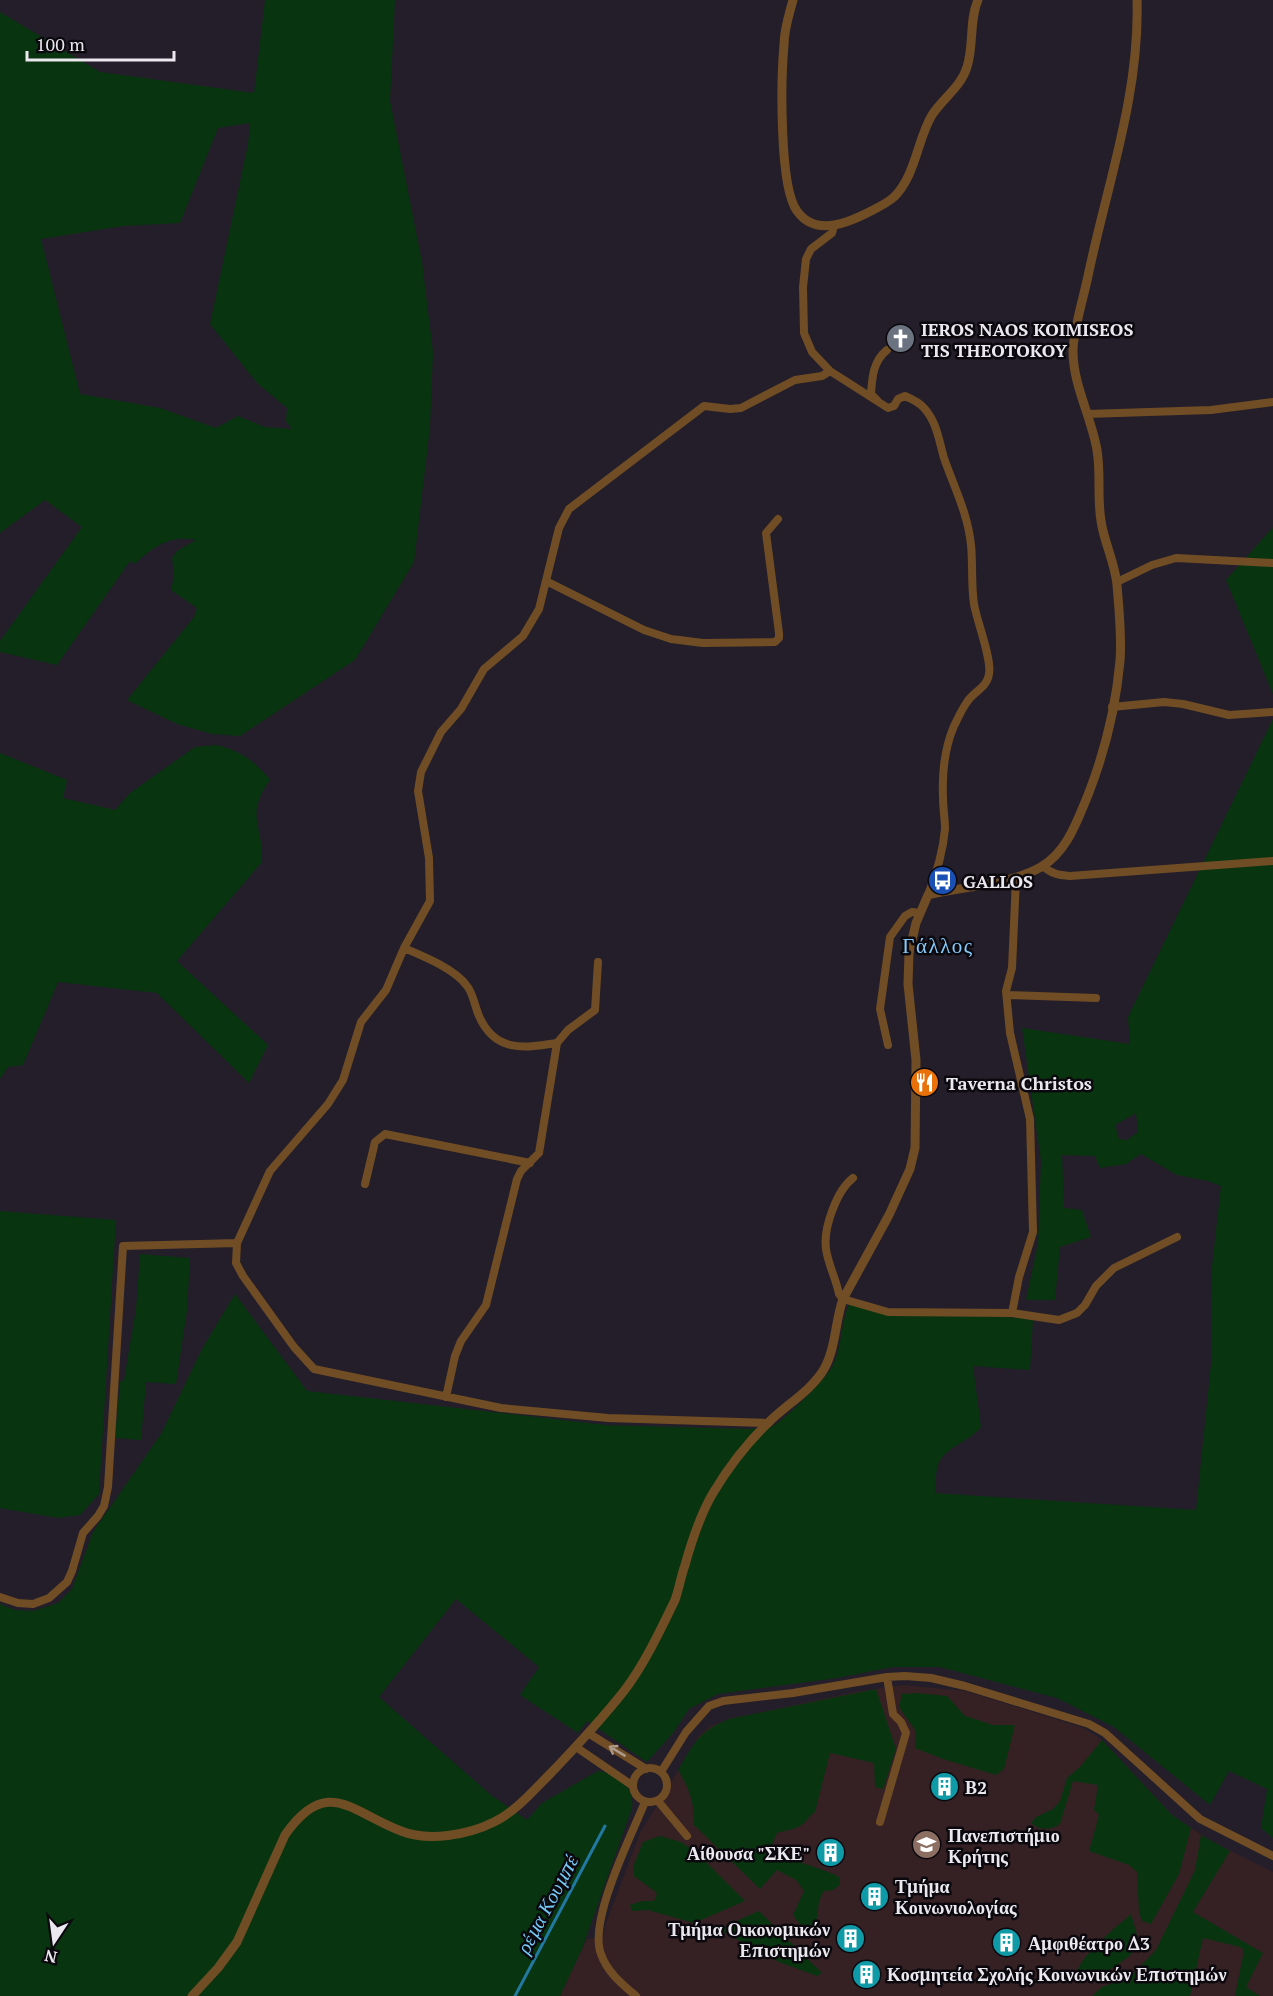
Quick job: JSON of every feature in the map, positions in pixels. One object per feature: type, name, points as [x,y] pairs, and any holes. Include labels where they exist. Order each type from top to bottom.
[{"type":"street","points":[[793,0],[783,44],[783,143],[790,199],[797,212],[806,221],[820,226],[834,226],[850,221],[893,198],[905,184],[932,115],[960,82],[967,68],[972,44],[975,7],[978,0]]},
{"type":"street","points":[[928,895],[1016,879],[1043,866],[1056,855],[1076,824],[1096,773],[1112,707],[1120,660],[1117,582],[1101,523],[1098,494],[1099,466],[1075,374],[1073,349],[1096,239],[1125,120],[1138,27],[1137,0]]},
{"type":"street","points":[[192,1996],[219,1968],[237,1942],[285,1835],[296,1819],[308,1808],[320,1803],[348,1804],[402,1832],[425,1836],[471,1831],[495,1822],[515,1808],[576,1747],[625,1689],[652,1644],[676,1597],[696,1529],[713,1494],[737,1460],[768,1423],[825,1368],[830,1357],[843,1299],[889,1215],[910,1169],[915,1148],[916,1060],[908,984],[909,953],[939,859],[945,828],[942,795],[945,755],[954,726],[968,700],[986,685],[990,662],[971,587],[971,545],[967,518],[944,456],[937,429],[924,408],[913,399],[905,396],[898,399],[894,406],[888,408],[882,406],[830,371],[812,352],[804,333],[803,287],[806,259],[811,249],[832,233],[834,226]]},
{"type":"street","points":[[882,406],[871,394],[872,373],[882,353],[887,350]]},
{"type":"street","points":[[768,1423],[608,1418],[501,1408],[314,1369],[294,1347],[243,1276],[236,1263],[237,1243],[270,1172],[328,1104],[342,1080],[361,1022],[386,990],[404,948],[430,901],[429,858],[418,791],[422,772],[441,732],[461,709],[484,669],[523,636],[539,609],[559,528],[569,509],[696,410],[704,406],[741,408],[795,380],[822,376],[830,371]]},
{"type":"street","points":[[1087,414],[1211,410],[1273,402]]},
{"type":"street","points":[[546,581],[644,630],[671,639],[703,643],[775,642],[779,638],[779,633],[766,533],[778,519]]},
{"type":"street","points":[[1117,582],[1152,565],[1176,558],[1273,563]]},
{"type":"street","points":[[1112,707],[1164,702],[1229,715],[1273,712]]},
{"type":"street","points":[[1043,866],[1048,871],[1070,876],[1273,861]]},
{"type":"street","points":[[1012,1313],[1019,1277],[1033,1232],[1030,1119],[1010,1033],[1006,995],[1012,968],[1016,879]]},
{"type":"street","points":[[888,1046],[880,1009],[890,937],[905,916],[912,912],[921,914]]},
{"type":"street","points":[[404,948],[431,960],[456,976],[468,987],[484,1027],[504,1045],[527,1048],[557,1043]]},
{"type":"street","points":[[446,1397],[455,1356],[461,1341],[486,1305],[517,1179],[521,1171],[540,1153],[557,1043],[568,1030],[595,1010],[598,962]]},
{"type":"street","points":[[1006,995],[1096,998]]},
{"type":"street","points":[[365,1184],[375,1142],[385,1134],[530,1163]]},
{"type":"street","points":[[853,1178],[845,1184],[839,1194],[826,1237],[826,1249],[839,1294],[843,1299],[888,1312],[1012,1313],[1059,1320],[1077,1314],[1096,1286],[1114,1268],[1177,1237]]},
{"type":"street","points":[[0,1597],[18,1603],[33,1604],[49,1598],[67,1582],[83,1533],[104,1506],[108,1486],[123,1246],[237,1243]]},
{"type":"street","points":[[661,1772],[686,1732],[709,1706],[723,1701],[793,1693],[887,1677],[905,1676],[942,1681],[1089,1724],[1113,1740],[1200,1819],[1273,1856]]},
{"type":"street","points":[[880,1822],[906,1733],[901,1722],[893,1714],[887,1677]]},
{"type":"street","points":[[576,1747],[633,1786],[638,1797],[645,1802],[658,1801],[663,1797],[668,1787],[661,1772],[646,1769],[588,1733]]},
{"type":"street","points":[[633,1786],[635,1777],[646,1769]]},
{"type":"street","points":[[658,1801],[687,1836]]},
{"type":"street","points":[[636,1996],[617,1979],[607,1966],[598,1948],[598,1936],[602,1907],[645,1802]]},
{"type":"shaded area","name":"Πανεπιστήμιο Κρήτης","points":[[902,1685],[965,1691],[1084,1728],[1102,1740],[1172,1815],[1209,1840],[1273,1872],[1273,1996],[560,1996],[587,1939],[603,1938],[606,1923],[640,1833],[699,1736],[711,1726],[729,1719],[855,1692]]},
{"type":"green space","points":[[265,0],[395,0],[390,101],[422,262],[433,352],[430,427],[414,562],[355,660],[240,736],[212,734],[177,724],[127,700],[194,617],[197,608],[171,590],[174,576],[172,558],[177,551],[196,540],[170,541],[148,552],[135,564],[130,561],[57,665],[0,652],[0,641],[82,527],[45,500],[0,533],[0,12],[100,72],[254,93]],"holes":[[[250,123],[248,144],[210,324],[257,383],[287,408],[286,421],[292,429],[265,427],[238,416],[216,428],[160,408],[80,394],[41,239],[123,226],[180,223],[218,128]]]},
{"type":"green space","points":[[1273,527],[1273,694],[1226,580]]},
{"type":"green space","points":[[1273,719],[1273,1838],[1261,1828],[1267,1789],[1229,1771],[1210,1805],[1114,1727],[1057,1698],[940,1667],[893,1667],[837,1678],[718,1694],[689,1709],[673,1733],[647,1762],[587,1721],[578,1733],[520,1695],[539,1667],[456,1599],[379,1697],[491,1795],[527,1820],[542,1803],[598,1771],[618,1778],[631,1794],[632,1808],[582,1949],[560,1996],[0,1996],[0,1604],[15,1610],[33,1611],[58,1603],[72,1589],[93,1532],[161,1434],[202,1349],[235,1294],[307,1391],[606,1425],[750,1429],[773,1426],[807,1397],[834,1363],[849,1304],[891,1314],[976,1315],[1033,1319],[1030,1370],[973,1366],[981,1427],[943,1456],[936,1472],[935,1493],[1196,1510],[1211,1364],[1212,1266],[1221,1186],[1177,1175],[1141,1154],[1126,1164],[1100,1168],[1095,1156],[1062,1155],[1064,1208],[1082,1210],[1091,1237],[1060,1247],[1055,1300],[1026,1300],[1038,1243],[1041,1161],[1022,1028],[1130,1044],[1128,1017]],"holes":[[[1136,1113],[1138,1132],[1127,1140],[1119,1139],[1115,1125]]]},
{"type":"green space","points":[[216,745],[246,757],[270,780],[262,792],[257,812],[262,862],[177,961],[268,1045],[249,1083],[157,993],[58,982],[23,1065],[8,1067],[0,1079],[0,753],[67,780],[63,798],[115,810],[130,793],[195,747]]},
{"type":"green space","points":[[0,1211],[116,1220],[99,1494],[80,1515],[58,1518],[0,1508]]},
{"type":"green space","points":[[140,1254],[190,1258],[187,1310],[176,1384],[146,1382],[141,1440],[115,1438],[120,1382],[124,1380],[136,1309]]},
{"type":"green space","points":[[876,1689],[896,1749],[883,1789],[875,1787],[874,1763],[830,1753],[815,1812],[799,1827],[777,1833],[772,1844],[795,1860],[839,1877],[840,1885],[833,1890],[824,1891],[819,1902],[816,1923],[810,1933],[793,1915],[804,1891],[796,1880],[777,1870],[760,1889],[694,1825],[690,1796],[678,1770],[704,1733],[729,1719]]},
{"type":"green space","points":[[902,1694],[947,1696],[965,1716],[993,1725],[1015,1725],[1004,1769],[996,1775],[915,1748],[915,1730],[899,1707]]},
{"type":"green space","points":[[1102,1740],[1172,1815],[1191,1828],[1179,1874],[1151,1924],[1142,1921],[1139,1913],[1137,1872],[1129,1865],[1089,1851],[1099,1815],[1094,1810],[1098,1785],[1073,1781],[1060,1824],[1045,1829],[1031,1823],[1036,1817],[1053,1809],[1060,1801],[1067,1778],[1080,1767]]},
{"type":"green space","points":[[1201,1835],[1230,1851],[1193,1912],[1263,1953],[1246,1987],[1260,1996],[1235,1996],[1244,1950],[1203,1938],[1190,1996],[1092,1996],[1102,1987],[1130,1977],[1156,1950],[1195,1870]]},
{"type":"green space","points":[[660,1836],[681,1842],[696,1852],[745,1901],[694,1923],[648,1910],[632,1911],[630,1905],[642,1901],[654,1901],[657,1893],[634,1876],[633,1867],[643,1842]]},
{"type":"green space","points":[[759,1911],[822,1973],[817,1976],[779,1962],[718,1929]]},
{"type":"green space","points":[[1131,1914],[1140,1945],[1127,1958],[1105,1973],[1104,1971],[1076,1983],[1076,1975],[1087,1956]]},
{"type":"waterway","name":"ρέμα Κουμπέ","points":[[515,1996],[605,1826]]},
{"type":"place","name":"IEROS NAOS KOIMISEOS TIS THEOTOKOY","points":[[900,339]]},
{"type":"place","name":"GALLOS","points":[[942,881]]},
{"type":"place","name":"Taverna Christos","points":[[925,1083]]},
{"type":"place","name":"Β2","points":[[944,1787]]},
{"type":"place","name":"Πανεπιστήμιο Κρήτης","points":[[927,1845]]},
{"type":"place","name":"Αίθουσα \"ΣΚΕ\"","points":[[831,1853]]},
{"type":"place","name":"Τμήμα Κοινωνιολογίας","points":[[874,1896]]},
{"type":"place","name":"Τμήμα Οικονομικών Επιστημών","points":[[851,1939]]},
{"type":"place","name":"Αμφιθέατρο Δ3","points":[[1007,1943]]},
{"type":"place","name":"Κοσμητεία Σχολής Κοινωνικών Επιστημών","points":[[866,1974]]},
{"type":"district","name":"Γάλλος","points":[[938,945]]}]
